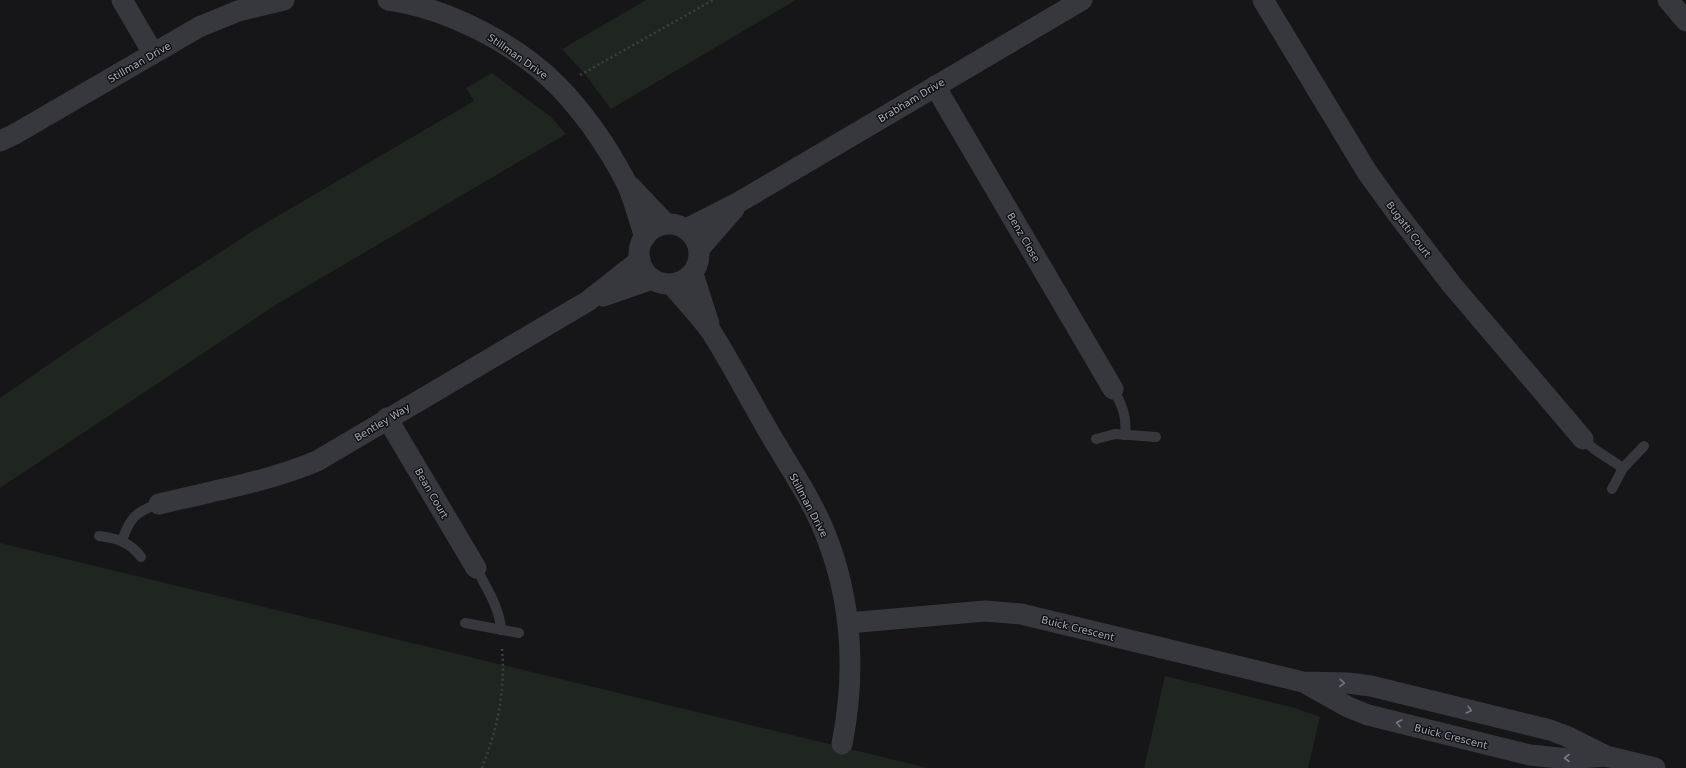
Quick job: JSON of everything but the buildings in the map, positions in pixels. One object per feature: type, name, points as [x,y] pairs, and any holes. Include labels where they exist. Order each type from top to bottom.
[{"type":"street","points":[[122,0],[153,53]]},
{"type":"street","name":"Stillman Drive","points":[[0,140],[15,134],[199,27],[238,11],[284,0]]},
{"type":"street","name":"Stillman Drive","points":[[388,0],[433,5],[499,40],[535,66],[558,86],[596,131],[626,181],[666,224]]},
{"type":"street","name":"Brabham Drive","points":[[686,229],[741,201],[1082,0]]},
{"type":"street","name":"Bugatti Court","points":[[1263,0],[1367,172],[1396,212],[1457,291],[1583,439]]},
{"type":"street","points":[[1668,0],[1686,21]]},
{"type":"street","name":"Benz Close","points":[[935,86],[1113,389]]},
{"type":"street","name":"Stillman Drive","points":[[626,181],[645,237]]},
{"type":"street","name":"Brabham Drive","points":[[699,249],[741,201]]},
{"type":"street","points":[[666,224],[680,226],[693,234],[699,249],[699,262],[693,274],[679,283],[661,281],[646,274],[640,260],[639,252],[645,237],[654,228],[666,224]]},
{"type":"street","name":"Bentley Way","points":[[159,504],[296,469],[317,461],[387,418],[588,301],[640,260]]},
{"type":"street","name":"Stillman Drive","points":[[693,274],[711,332],[808,500],[825,532],[835,562],[848,623],[851,663],[850,695],[842,744]]},
{"type":"street","name":"Stillman Drive","points":[[661,281],[711,332]]},
{"type":"street","name":"Bentley Way","points":[[588,301],[661,281]]},
{"type":"street","name":"Bean Court","points":[[387,418],[476,568]]},
{"type":"street","name":"Buick Crescent","points":[[848,623],[985,612],[1015,613],[1303,682],[1348,683],[1371,686],[1550,730],[1566,736],[1606,756],[1655,768]]},
{"type":"street","name":"Buick Crescent","points":[[1303,682],[1348,707],[1368,716],[1530,755],[1569,758],[1606,756]]},
{"type":"lane","points":[[1113,389],[1121,402],[1125,414],[1125,435]]},
{"type":"lane","points":[[1096,439],[1115,434],[1156,437]]},
{"type":"lane","points":[[1583,439],[1594,449],[1623,468]]},
{"type":"lane","points":[[1612,489],[1623,468],[1644,446]]},
{"type":"lane","points":[[122,541],[126,527],[138,513],[159,504]]},
{"type":"lane","points":[[98,536],[122,541],[135,549],[141,557]]},
{"type":"lane","points":[[476,568],[491,597],[501,630]]},
{"type":"lane","points":[[465,624],[519,633]]},
{"type":"path","points":[[580,75],[713,0]]},
{"type":"path","points":[[482,768],[491,745],[502,696],[503,679],[501,630]]},
{"type":"shaded area","points":[[646,0],[796,0],[611,109],[584,73],[562,49]]},
{"type":"shaded area","points":[[492,73],[551,117],[566,134],[277,304],[0,488],[0,398],[80,343],[259,227],[474,101],[466,88]]},
{"type":"shaded area","points":[[0,543],[928,768],[0,768]]},
{"type":"shaded area","points":[[1165,676],[1295,708],[1320,717],[1308,768],[1144,768]]}]
